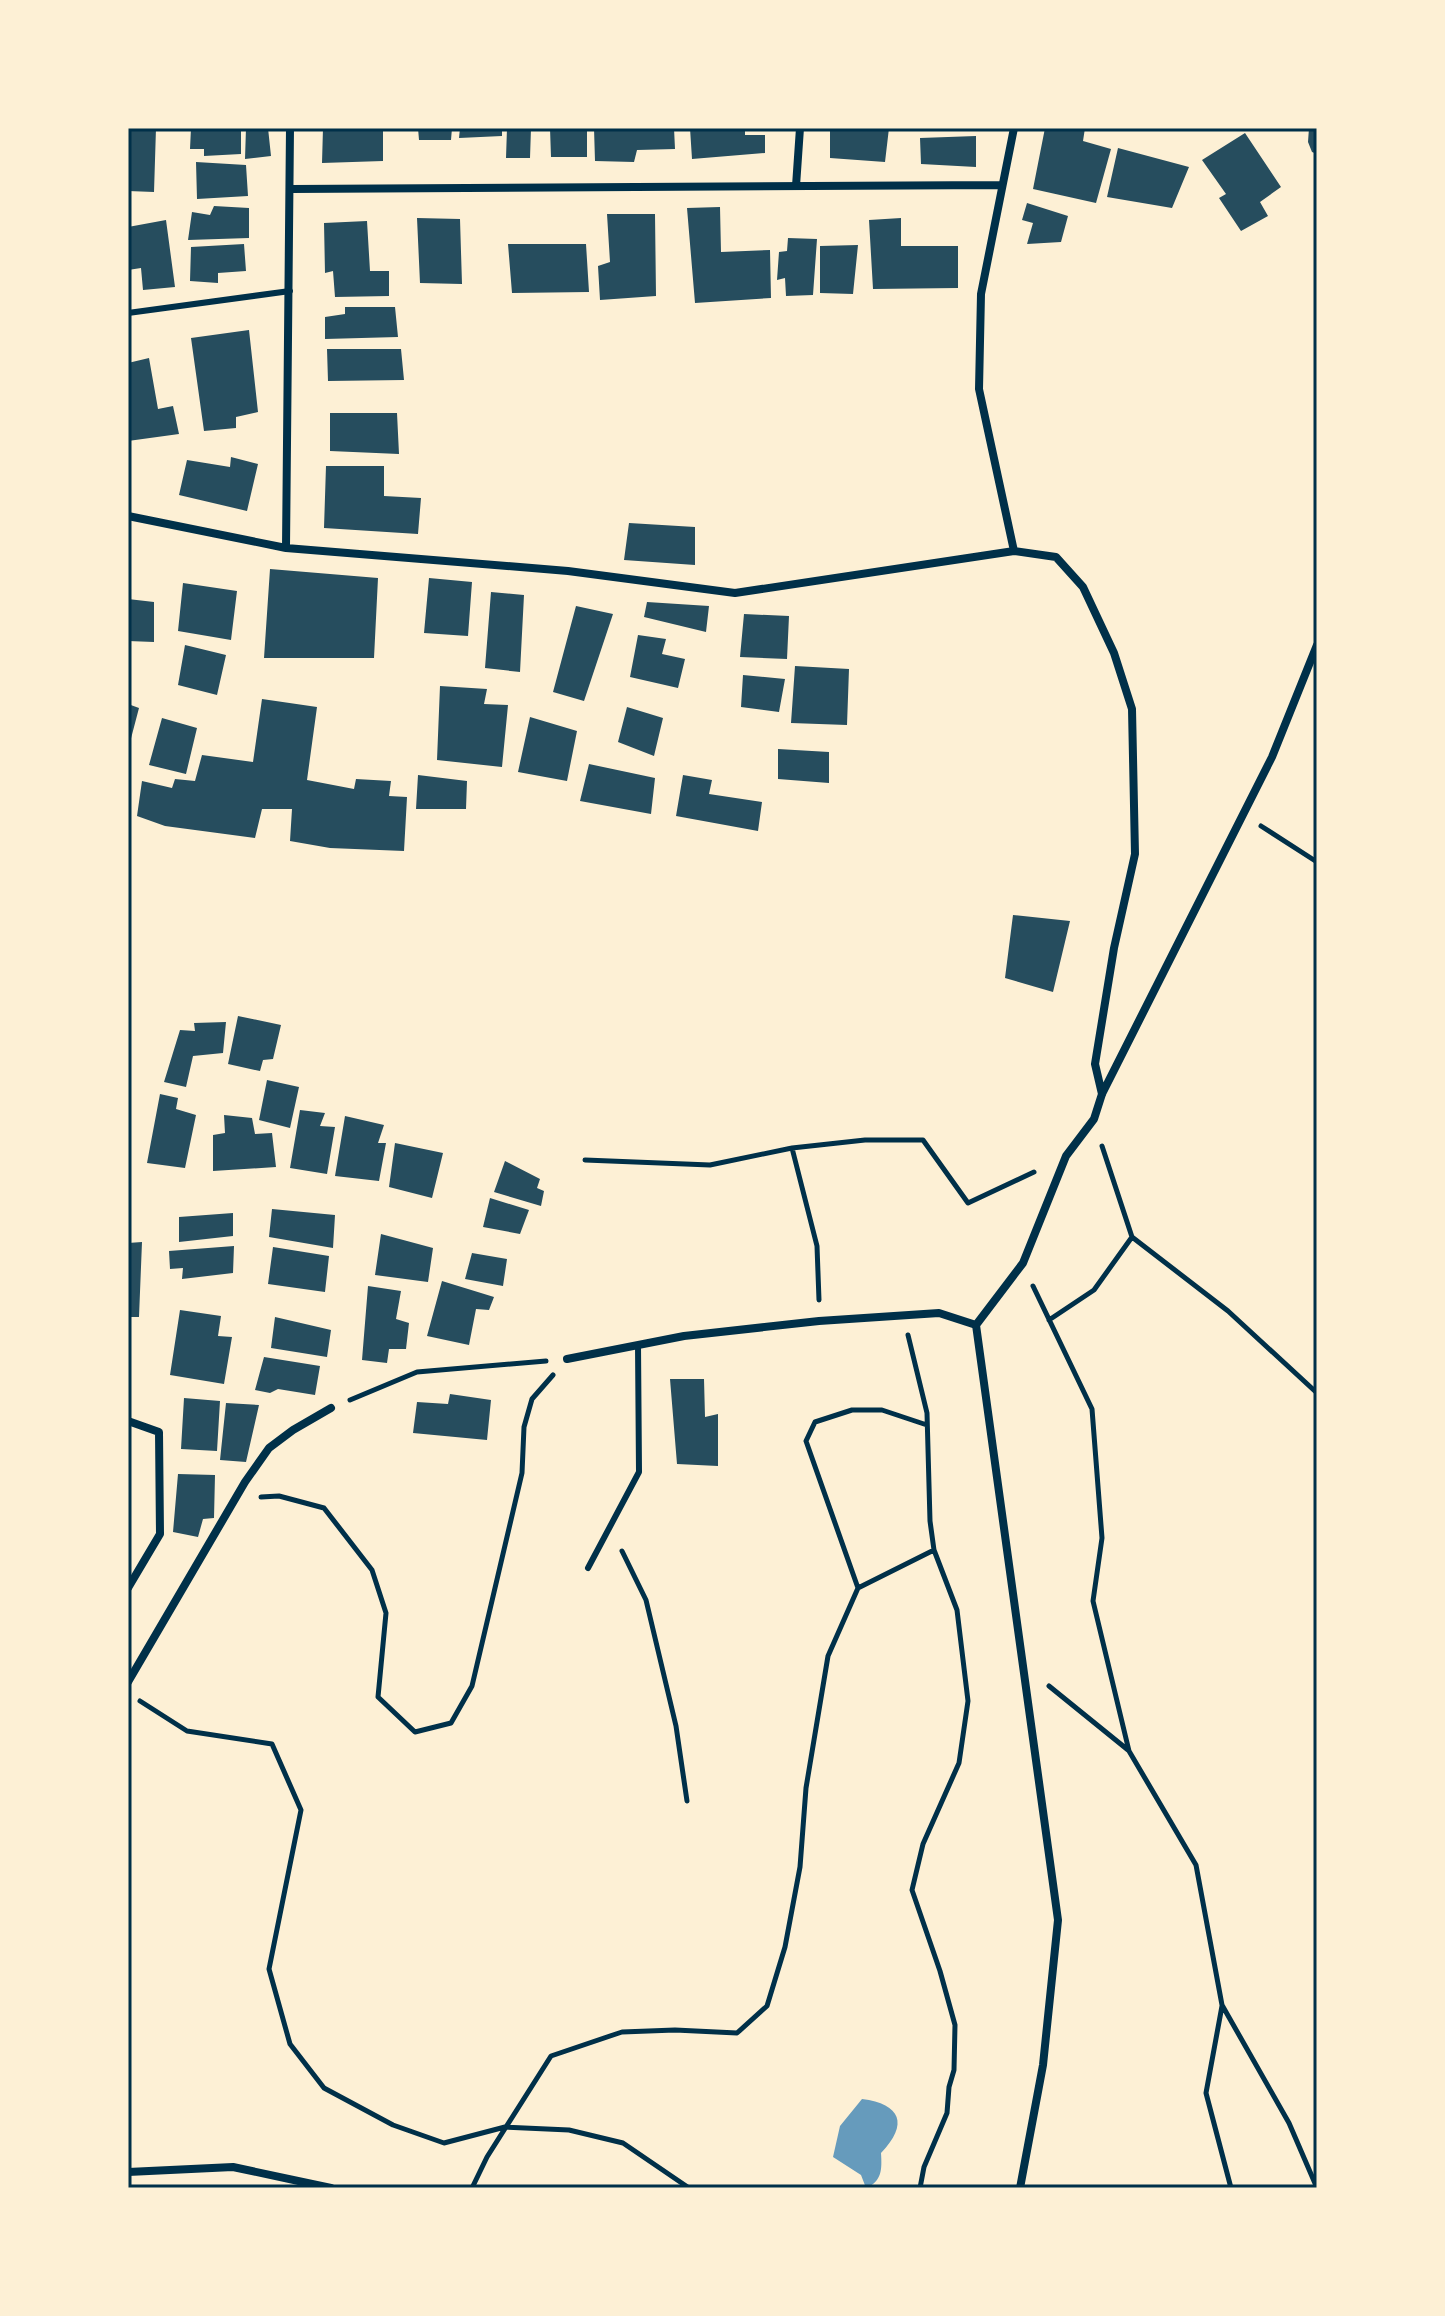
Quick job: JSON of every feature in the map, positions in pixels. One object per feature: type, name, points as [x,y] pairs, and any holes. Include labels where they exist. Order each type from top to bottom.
[{"type":"street","points":[[286,548],[290,128]]},
{"type":"street","points":[[796,186],[800,128]]},
{"type":"street","points":[[1014,128],[981,294],[979,389],[1014,551]]},
{"type":"street","points":[[291,189],[1001,185]]},
{"type":"street","points":[[128,516],[286,548],[568,571],[735,593],[1014,551],[1056,557],[1083,587],[1114,653],[1132,709],[1135,854],[1114,948],[1095,1064],[1102,1094]]},
{"type":"street","points":[[1020,2188],[1043,2065],[1058,1920],[976,1325],[1023,1263],[1066,1156],[1094,1119],[1102,1094],[1272,757],[1317,645]]},
{"type":"street","points":[[567,1359],[684,1336],[819,1321],[939,1313],[976,1325]]},
{"type":"street","points":[[128,1682],[245,1482],[269,1448],[331,1408]]},
{"type":"street","points":[[128,1421],[159,1432],[160,1534],[128,1588]]},
{"type":"street","points":[[128,2172],[233,2167],[331,2188]]},
{"type":"lane","points":[[128,313],[290,291]]},
{"type":"lane","points":[[588,1568],[639,1472],[638,1345]]},
{"type":"path","points":[[1243,815],[1317,862]]},
{"type":"path","points":[[1094,1119],[1132,1237],[1228,1311],[1317,1393]]},
{"type":"path","points":[[585,1160],[710,1165],[792,1148],[865,1140],[923,1140],[968,1203],[1066,1156]]},
{"type":"path","points":[[792,1148],[817,1246],[819,1321]]},
{"type":"path","points":[[1049,1320],[1094,1290],[1132,1237]]},
{"type":"path","points":[[1023,1263],[1092,1409],[1102,1538],[1093,1601],[1129,1751],[1196,1865],[1222,2005],[1289,2123],[1317,2188]]},
{"type":"path","points":[[903,1316],[927,1413],[930,1521],[934,1550],[957,1610],[968,1701],[959,1763],[923,1844],[912,1890],[955,2025],[954,2070],[947,2113],[924,2167],[920,2188]]},
{"type":"path","points":[[331,1408],[417,1372],[567,1359]]},
{"type":"path","points":[[255,1497],[279,1496],[324,1508],[372,1570],[386,1613],[378,1697],[415,1732],[451,1723],[472,1686],[522,1473],[524,1427],[532,1399],[567,1359]]},
{"type":"path","points":[[858,1588],[806,1441],[815,1422],[852,1410],[882,1410],[927,1425]]},
{"type":"path","points":[[610,1529],[646,1600],[676,1726],[687,1801]]},
{"type":"path","points":[[472,2188],[487,2157],[551,2056],[622,2032],[675,2030],[737,2033],[767,2006],[785,1947],[800,1867],[806,1788],[828,1656],[858,1588],[934,1550]]},
{"type":"path","points":[[1023,1663],[1073,1708],[1129,1751]]},
{"type":"path","points":[[128,1693],[187,1731],[272,1744],[301,1810],[269,1969],[290,2044],[324,2088],[393,2125],[444,2143],[505,2127],[569,2130],[623,2143],[689,2188]]},
{"type":"path","points":[[1222,2005],[1206,2093],[1231,2188]]},
{"type":"water","points":[[862,2099],[885,2105],[893,2111],[898,2124],[890,2143],[881,2153],[878,2178],[866,2188],[861,2175],[833,2157],[840,2126]]},
{"type":"building","points":[[128,128],[156,128],[154,192],[128,191]]},
{"type":"building","points":[[191,128],[241,128],[241,154],[204,156],[204,149],[190,149]]},
{"type":"building","points":[[246,128],[268,128],[271,156],[245,159]]},
{"type":"building","points":[[323,128],[383,128],[383,161],[322,163]]},
{"type":"building","points":[[418,128],[452,128],[451,140],[419,140]]},
{"type":"building","points":[[460,128],[502,128],[502,136],[459,138]]},
{"type":"building","points":[[507,128],[531,128],[530,158],[506,158]]},
{"type":"building","points":[[550,128],[587,128],[587,157],[551,157]]},
{"type":"building","points":[[594,128],[674,128],[675,149],[637,150],[634,162],[595,161]]},
{"type":"building","points":[[690,128],[745,128],[745,135],[765,135],[765,153],[692,159]]},
{"type":"building","points":[[830,128],[889,128],[885,162],[830,158]]},
{"type":"building","points":[[1045,128],[1085,128],[1083,141],[1111,149],[1096,203],[1033,189]]},
{"type":"building","points":[[1309,128],[1317,128],[1317,154],[1312,152],[1308,142]]},
{"type":"building","points":[[1245,133],[1281,187],[1260,202],[1268,216],[1241,231],[1219,198],[1226,194],[1202,160]]},
{"type":"building","points":[[976,136],[976,167],[921,164],[920,138]]},
{"type":"building","points":[[1118,148],[1189,167],[1172,208],[1107,197]]},
{"type":"building","points":[[196,162],[246,165],[248,196],[197,199]]},
{"type":"building","points":[[1027,203],[1068,216],[1061,242],[1027,244],[1033,223],[1022,220]]},
{"type":"building","points":[[214,206],[249,208],[249,238],[188,240],[192,212],[210,215]]},
{"type":"building","points":[[720,207],[721,252],[770,250],[771,298],[695,303],[687,208]]},
{"type":"building","points":[[607,214],[655,214],[656,296],[600,300],[598,266],[610,262]]},
{"type":"building","points":[[417,218],[460,219],[462,284],[420,283]]},
{"type":"building","points":[[901,218],[901,246],[958,246],[958,288],[873,289],[869,220]]},
{"type":"building","points":[[166,220],[175,287],[143,290],[141,268],[128,270],[128,227]]},
{"type":"building","points":[[367,221],[370,271],[389,271],[389,296],[335,297],[333,271],[325,273],[324,223]]},
{"type":"building","points":[[788,238],[817,239],[813,295],[786,296],[785,278],[777,280],[779,252],[787,251]]},
{"type":"building","points":[[244,244],[246,271],[218,273],[218,283],[190,281],[191,247]]},
{"type":"building","points":[[508,244],[586,244],[589,292],[512,293]]},
{"type":"building","points":[[858,245],[853,294],[820,293],[820,246]]},
{"type":"building","points":[[345,307],[395,307],[398,337],[325,339],[325,317],[345,314]]},
{"type":"building","points":[[249,330],[258,412],[236,417],[236,428],[204,431],[191,338]]},
{"type":"building","points":[[327,349],[401,349],[404,380],[328,381]]},
{"type":"building","points":[[149,358],[158,409],[173,406],[179,434],[128,441],[128,363]]},
{"type":"building","points":[[330,413],[397,413],[399,454],[330,451]]},
{"type":"building","points":[[231,457],[258,464],[247,511],[179,495],[187,460],[230,467]]},
{"type":"building","points":[[326,466],[384,466],[384,496],[421,498],[418,534],[324,528]]},
{"type":"building","points":[[629,523],[695,527],[695,565],[624,560]]},
{"type":"building","points":[[270,569],[378,578],[374,658],[264,658]]},
{"type":"building","points":[[429,578],[472,582],[468,636],[424,633]]},
{"type":"building","points":[[183,583],[237,591],[231,640],[178,631]]},
{"type":"building","points":[[491,592],[524,595],[520,672],[485,668]]},
{"type":"building","points":[[128,599],[154,602],[154,642],[128,641]]},
{"type":"building","points":[[647,602],[709,606],[706,632],[644,617]]},
{"type":"building","points":[[576,606],[613,614],[584,701],[553,692]]},
{"type":"building","points":[[744,614],[789,616],[787,659],[740,657]]},
{"type":"building","points":[[638,635],[666,639],[662,654],[685,659],[678,688],[630,677]]},
{"type":"building","points":[[185,645],[226,655],[217,695],[178,685]]},
{"type":"building","points":[[795,666],[849,669],[847,725],[791,723]]},
{"type":"building","points":[[743,675],[785,679],[779,712],[741,707]]},
{"type":"building","points":[[440,686],[487,689],[484,704],[508,705],[502,767],[437,760]]},
{"type":"building","points":[[262,699],[317,707],[307,780],[354,789],[356,779],[391,781],[389,796],[407,797],[404,851],[330,848],[290,841],[292,809],[262,809],[255,838],[165,826],[137,816],[142,781],[172,788],[175,779],[195,781],[202,755],[253,762]]},
{"type":"building","points":[[128,704],[139,708],[129,746],[128,745]]},
{"type":"building","points":[[627,707],[663,718],[654,756],[618,742]]},
{"type":"building","points":[[530,717],[577,731],[567,781],[518,772]]},
{"type":"building","points":[[162,718],[197,728],[186,774],[149,765]]},
{"type":"building","points":[[778,749],[829,752],[829,783],[778,779]]},
{"type":"building","points":[[589,764],[655,778],[651,814],[580,801]]},
{"type":"building","points":[[418,775],[467,781],[466,809],[416,809]]},
{"type":"building","points":[[683,775],[712,780],[709,794],[762,802],[758,831],[676,816]]},
{"type":"building","points":[[1013,915],[1070,921],[1053,992],[1005,978]]},
{"type":"building","points":[[238,1016],[281,1025],[273,1059],[263,1060],[260,1071],[228,1064]]},
{"type":"building","points":[[226,1022],[223,1053],[193,1056],[186,1087],[164,1082],[180,1030],[195,1031],[194,1023]]},
{"type":"building","points":[[267,1080],[299,1087],[290,1128],[259,1120]]},
{"type":"building","points":[[160,1094],[178,1098],[176,1109],[196,1115],[185,1168],[147,1163]]},
{"type":"building","points":[[300,1110],[325,1113],[320,1126],[335,1127],[327,1174],[290,1168]]},
{"type":"building","points":[[224,1115],[252,1118],[255,1134],[272,1133],[276,1167],[213,1171],[213,1135],[225,1133]]},
{"type":"building","points":[[345,1116],[384,1125],[378,1143],[386,1143],[379,1181],[335,1176]]},
{"type":"building","points":[[395,1143],[443,1153],[432,1198],[389,1187]]},
{"type":"building","points":[[505,1161],[540,1179],[537,1188],[544,1191],[541,1206],[494,1192]]},
{"type":"building","points":[[490,1198],[529,1210],[520,1234],[483,1227]]},
{"type":"building","points":[[272,1209],[335,1215],[333,1248],[269,1237]]},
{"type":"building","points":[[233,1213],[233,1236],[179,1242],[179,1217]]},
{"type":"building","points":[[381,1234],[433,1248],[428,1282],[375,1275]]},
{"type":"building","points":[[142,1242],[139,1317],[128,1317],[128,1243]]},
{"type":"building","points":[[234,1246],[233,1273],[182,1279],[183,1268],[170,1269],[169,1251]]},
{"type":"building","points":[[273,1247],[329,1256],[325,1292],[268,1284]]},
{"type":"building","points":[[472,1253],[507,1259],[503,1286],[465,1279]]},
{"type":"building","points":[[442,1281],[494,1297],[489,1310],[476,1309],[469,1345],[427,1336]]},
{"type":"building","points":[[368,1286],[401,1291],[396,1319],[409,1323],[406,1349],[389,1349],[387,1363],[362,1360]]},
{"type":"building","points":[[180,1310],[221,1316],[218,1336],[232,1337],[224,1384],[170,1375]]},
{"type":"building","points":[[275,1317],[331,1330],[327,1357],[271,1348]]},
{"type":"building","points":[[264,1357],[320,1366],[315,1395],[278,1389],[270,1393],[255,1390]]},
{"type":"building","points":[[670,1379],[704,1379],[705,1417],[718,1414],[718,1466],[677,1464]]},
{"type":"building","points":[[450,1394],[491,1400],[487,1440],[413,1433],[417,1402],[448,1404]]},
{"type":"building","points":[[184,1398],[220,1401],[217,1451],[181,1449]]},
{"type":"building","points":[[226,1403],[259,1405],[246,1462],[220,1460]]},
{"type":"building","points":[[178,1474],[215,1475],[214,1518],[203,1519],[198,1537],[173,1532]]}]
